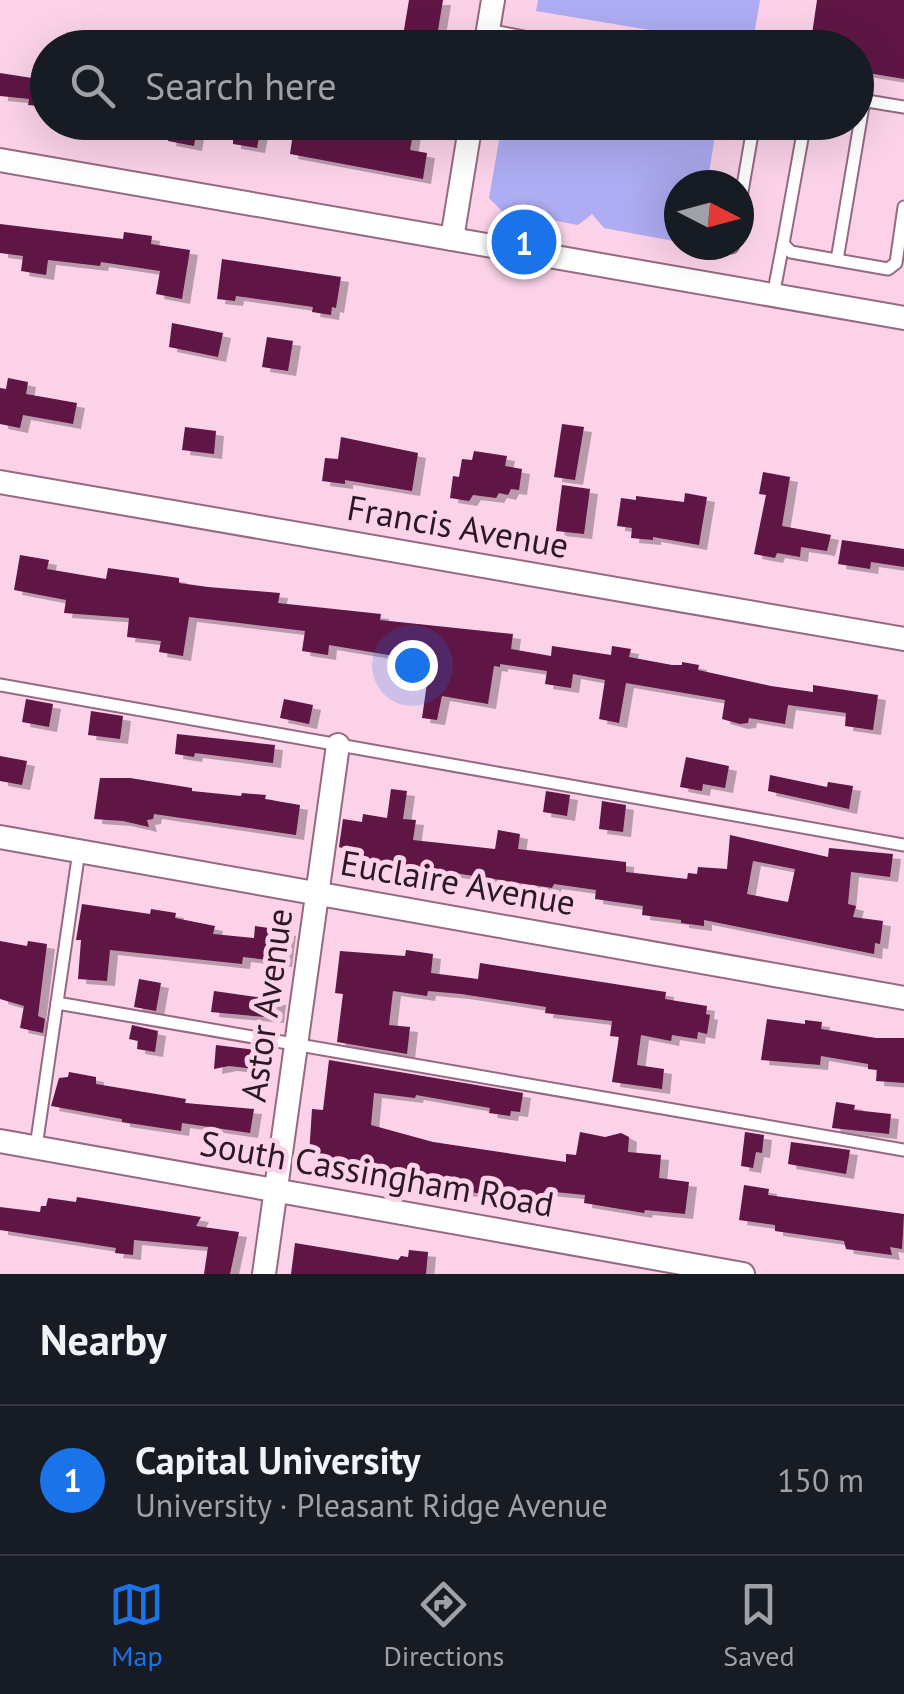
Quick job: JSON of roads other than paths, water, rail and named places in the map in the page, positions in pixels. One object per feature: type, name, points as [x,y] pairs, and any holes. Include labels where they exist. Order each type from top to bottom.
[{"type":"street","points":[[488,30],[493,0]]},
{"type":"street","points":[[452,239],[468,140]]},
{"type":"street","points":[[0,160],[904,318]]},
{"type":"street","name":"Francis Avenue","points":[[0,482],[904,639]]},
{"type":"street","name":"Astor Avenue","points":[[264,1274],[338,745]]},
{"type":"street","name":"Euclaire Avenue","points":[[0,837],[904,998]]},
{"type":"street","name":"South Cassingham Road","points":[[0,1141],[743,1274]]},
{"type":"lane","points":[[874,102],[904,107]]},
{"type":"lane","points":[[746,170],[751,140]]},
{"type":"lane","points":[[773,296],[801,140]]},
{"type":"lane","points":[[837,260],[854,140]]},
{"type":"lane","points":[[784,244],[791,252],[888,269],[896,263],[904,207]]},
{"type":"lane","points":[[0,685],[904,845]]},
{"type":"lane","points":[[36,1148],[79,851]]},
{"type":"lane","points":[[56,1004],[904,1150]]},
{"type":"place","name":"Capital University","points":[[524,242]]}]
